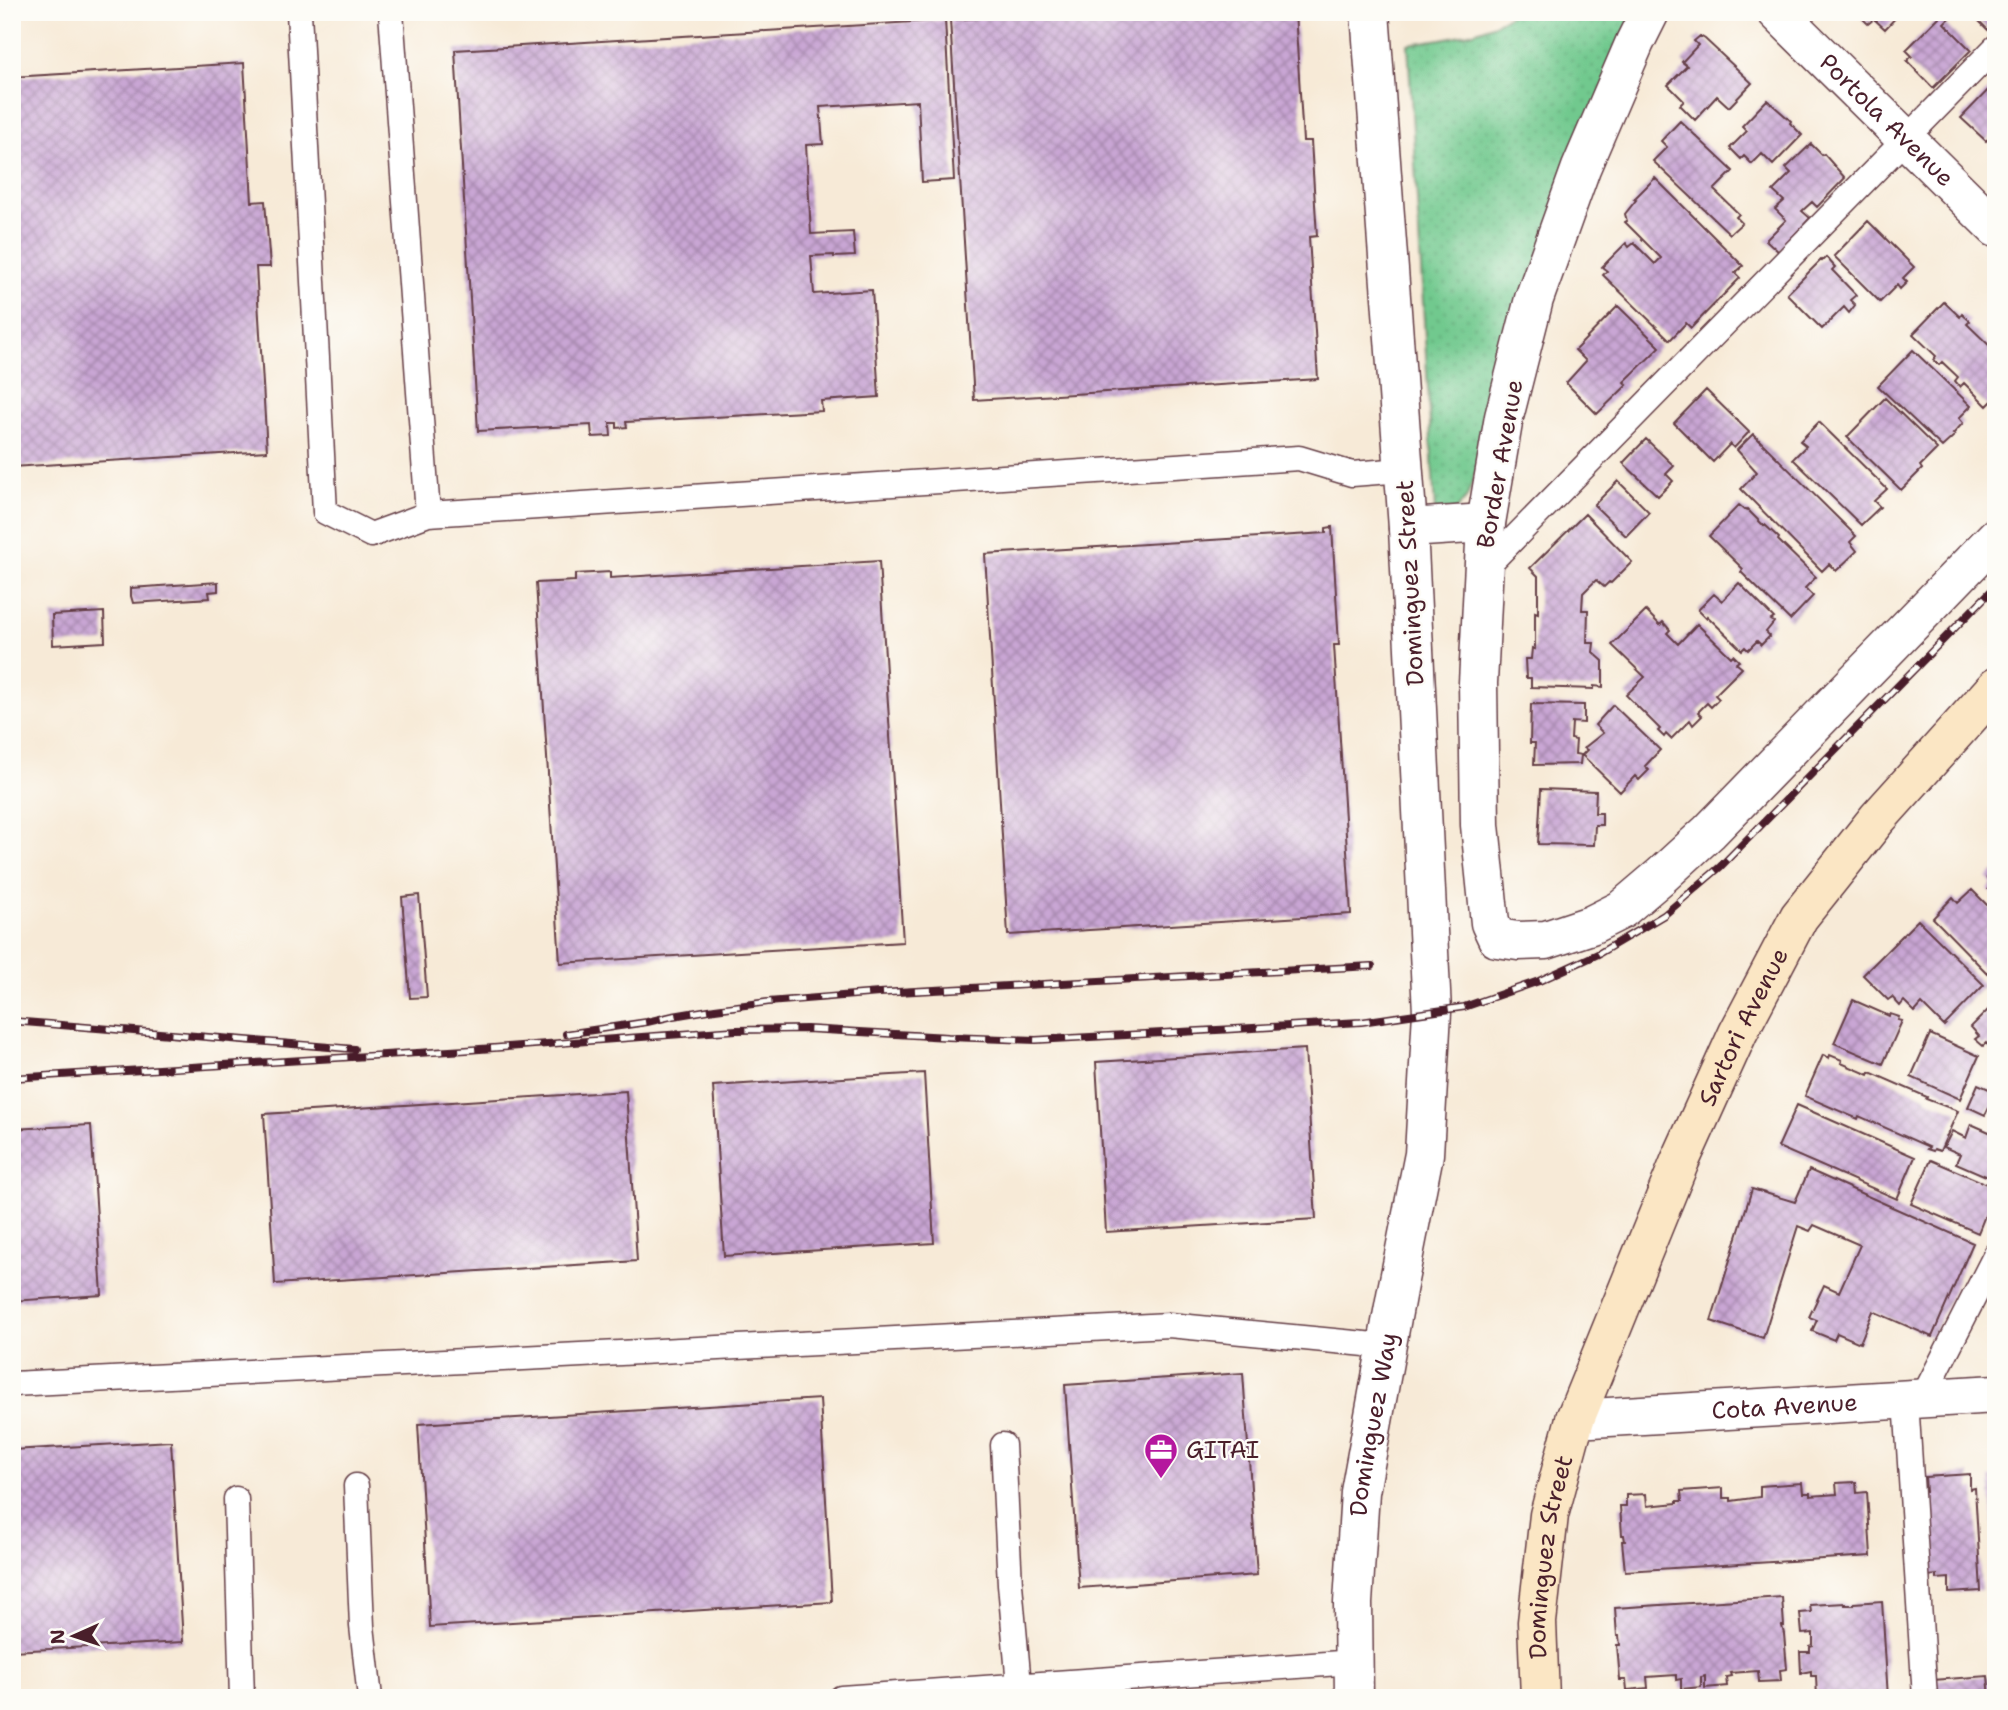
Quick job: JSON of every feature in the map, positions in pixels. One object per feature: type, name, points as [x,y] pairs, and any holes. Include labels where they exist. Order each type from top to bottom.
[{"type":"street","name":"Dominguez Street","points":[[1370,12],[1408,528],[1432,1012],[1424,1154]]},
{"type":"street","name":"Border Avenue","points":[[1650,12],[1581,168],[1534,299],[1504,417],[1486,523],[1478,683],[1480,825],[1490,923],[1497,938],[1518,941],[1546,940],[1591,925],[1621,910],[1709,832],[1996,537]]},
{"type":"street","name":"Portola Avenue","points":[[1777,12],[1996,228]]},
{"type":"street","points":[[1408,528],[1486,523]]},
{"type":"street","name":"Sartori Avenue","points":[[1575,1419],[1680,1161],[1738,1033],[1799,917],[1877,819],[1996,687]]},
{"type":"street","name":"Dominguez Way","points":[[1354,1680],[1353,1603],[1360,1492],[1424,1154]]},
{"type":"street","name":"Cota Avenue","points":[[1575,1419],[1996,1394]]},
{"type":"street","name":"Dominguez Street","points":[[1540,1698],[1538,1622],[1549,1515],[1575,1419]]},
{"type":"lane","points":[[299,12],[325,512],[371,535],[428,514],[1299,458],[1352,474],[1403,470]]},
{"type":"lane","points":[[391,12],[428,514]]},
{"type":"lane","points":[[1482,571],[1996,47]]},
{"type":"lane","points":[[1925,1698],[1914,1400],[1996,1254]]},
{"type":"lane","points":[[12,1384],[1168,1325],[1386,1346]]},
{"type":"lane","points":[[1003,1445],[1010,1584],[1019,1685]]},
{"type":"lane","points":[[356,1486],[362,1626],[369,1698]]},
{"type":"lane","points":[[236,1499],[242,1698]]},
{"type":"lane","points":[[841,1698],[1019,1685],[1354,1680]]},
{"type":"green space","points":[[1514,12],[1634,12],[1467,497],[1456,510],[1435,511],[1408,44],[1477,31]]},
{"type":"building","points":[[1073,12],[1295,12],[1303,141],[1311,141],[1317,236],[1309,237],[1318,379],[974,400],[950,20]]},
{"type":"building","points":[[1856,12],[1901,12],[1885,29],[1874,19],[1868,24]]},
{"type":"building","points":[[1970,12],[1996,12],[1996,22],[1988,30]]},
{"type":"building","points":[[1943,13],[1949,18],[1944,23],[1971,50],[1933,88],[1907,61],[1912,56],[1906,50]]},
{"type":"building","points":[[945,20],[954,180],[922,182],[918,101],[820,107],[823,144],[806,145],[811,234],[853,232],[855,256],[811,256],[814,294],[872,290],[879,397],[821,401],[822,411],[626,422],[627,427],[617,428],[617,423],[610,423],[611,436],[592,437],[591,425],[478,431],[455,50]]},
{"type":"building","points":[[1700,36],[1752,83],[1729,107],[1717,96],[1695,120],[1680,105],[1684,101],[1668,85],[1687,66],[1682,62],[1698,45],[1694,41]]},
{"type":"building","points":[[244,63],[252,202],[265,201],[270,267],[256,267],[267,451],[12,467],[12,77]]},
{"type":"building","points":[[1996,82],[1996,131],[1986,141],[1961,118]]},
{"type":"building","points":[[1767,100],[1791,121],[1802,135],[1773,165],[1762,154],[1752,164],[1744,156],[1741,159],[1730,148],[1747,131],[1742,126]]},
{"type":"building","points":[[1680,121],[1733,171],[1714,190],[1739,214],[1736,217],[1742,223],[1730,234],[1653,161],[1667,147],[1661,141]]},
{"type":"building","points":[[1811,144],[1824,154],[1845,178],[1817,207],[1812,202],[1802,211],[1810,218],[1779,252],[1766,240],[1786,220],[1775,209],[1784,201],[1773,191],[1791,173],[1786,168]]},
{"type":"building","points":[[1655,178],[1743,266],[1735,273],[1740,278],[1691,328],[1686,323],[1670,340],[1603,275],[1607,271],[1602,267],[1626,243],[1629,247],[1634,243],[1655,264],[1661,258],[1625,222],[1625,214],[1636,200],[1634,199]]},
{"type":"building","points":[[1868,221],[1914,267],[1903,278],[1907,282],[1900,289],[1897,285],[1880,302],[1834,256]]},
{"type":"building","points":[[1826,257],[1835,267],[1832,270],[1856,295],[1850,300],[1855,305],[1849,313],[1844,307],[1822,329],[1787,294]]},
{"type":"building","points":[[1944,302],[1960,317],[1962,314],[1970,321],[1967,324],[1996,352],[1996,397],[1987,406],[1964,383],[1960,387],[1955,381],[1958,377],[1942,362],[1939,365],[1933,360],[1936,356],[1913,334]]},
{"type":"building","points":[[1618,306],[1660,347],[1624,382],[1627,385],[1597,414],[1566,383],[1586,361],[1575,350]]},
{"type":"building","points":[[1913,350],[1971,406],[1959,418],[1963,423],[1953,434],[1955,435],[1942,447],[1878,386]]},
{"type":"building","points":[[1706,390],[1749,432],[1734,448],[1730,444],[1713,462],[1674,423]]},
{"type":"building","points":[[1885,398],[1937,449],[1901,490],[1847,437]]},
{"type":"building","points":[[1819,422],[1887,489],[1874,501],[1880,507],[1861,525],[1793,459],[1806,446],[1800,441]]},
{"type":"building","points":[[1753,434],[1856,536],[1850,542],[1857,551],[1836,571],[1829,564],[1822,571],[1741,489],[1757,472],[1737,450]]},
{"type":"building","points":[[1646,439],[1674,466],[1666,474],[1673,481],[1658,496],[1623,463]]},
{"type":"building","points":[[1618,481],[1649,512],[1626,536],[1594,505]]},
{"type":"building","points":[[1739,505],[1779,538],[1778,540],[1816,577],[1805,588],[1813,596],[1790,620],[1709,536]]},
{"type":"building","points":[[1585,514],[1632,562],[1611,583],[1604,587],[1596,580],[1583,593],[1582,610],[1588,610],[1587,643],[1594,643],[1593,652],[1603,661],[1603,687],[1531,687],[1531,678],[1526,678],[1525,659],[1531,659],[1532,648],[1535,649],[1538,576],[1530,568]]},
{"type":"building","points":[[1332,527],[1339,645],[1334,645],[1351,914],[1008,935],[985,554],[1326,533],[1326,528]]},
{"type":"building","points":[[879,561],[903,942],[560,963],[536,583],[575,581],[575,574],[610,572],[610,578]]},
{"type":"building","points":[[218,582],[218,591],[209,592],[210,598],[133,603],[131,596],[131,588]]},
{"type":"building","points":[[1739,583],[1774,618],[1766,632],[1770,636],[1761,645],[1757,641],[1748,650],[1745,647],[1742,650],[1698,610],[1714,594],[1722,601]]},
{"type":"building","points":[[1646,611],[1660,625],[1663,622],[1670,630],[1667,633],[1678,644],[1697,624],[1731,657],[1733,655],[1742,668],[1715,695],[1719,699],[1711,707],[1707,703],[1698,712],[1702,716],[1693,725],[1690,720],[1671,739],[1666,734],[1664,737],[1658,731],[1660,729],[1626,695],[1645,677],[1612,645]]},
{"type":"building","points":[[104,612],[105,642],[53,645],[52,615]]},
{"type":"building","points":[[1531,704],[1584,705],[1584,723],[1572,722],[1571,739],[1576,740],[1575,754],[1581,755],[1580,764],[1534,765],[1535,743],[1530,743]]},
{"type":"building","points":[[1613,705],[1660,750],[1645,766],[1649,770],[1639,780],[1635,776],[1620,792],[1582,755],[1587,750],[1584,748],[1603,733],[1595,725]]},
{"type":"building","points":[[1541,789],[1596,791],[1595,813],[1602,813],[1602,825],[1595,825],[1594,845],[1538,844]]},
{"type":"building","points":[[1996,870],[1996,896],[1988,889],[1992,884],[1987,878]]},
{"type":"building","points":[[1972,890],[1996,914],[1996,964],[1987,973],[1933,918],[1953,897],[1958,903]]},
{"type":"building","points":[[419,895],[427,997],[410,998],[402,897]]},
{"type":"building","points":[[1918,920],[1984,985],[1944,1026],[1922,1004],[1915,1012],[1904,1001],[1900,1006],[1892,997],[1888,1000],[1863,975]]},
{"type":"building","points":[[1853,1000],[1889,1016],[1899,1017],[1898,1020],[1902,1021],[1883,1064],[1834,1043]]},
{"type":"building","points":[[1996,1002],[1996,1053],[1986,1043],[1983,1046],[1975,1039],[1979,1036],[1971,1027]]},
{"type":"building","points":[[1930,1034],[1979,1056],[1960,1099],[1911,1077]]},
{"type":"building","points":[[1305,1049],[1316,1219],[1106,1232],[1096,1062]]},
{"type":"building","points":[[1823,1055],[1829,1058],[1830,1055],[1842,1060],[1841,1063],[1869,1075],[1870,1072],[1958,1111],[1940,1151],[1927,1149],[1929,1147],[1859,1116],[1858,1119],[1805,1096]]},
{"type":"building","points":[[924,1073],[934,1243],[724,1256],[713,1086]]},
{"type":"building","points":[[1996,1080],[1996,1110],[1989,1107],[1985,1115],[1968,1107],[1978,1084],[1991,1090]]},
{"type":"building","points":[[626,1091],[637,1261],[275,1284],[264,1114]]},
{"type":"building","points":[[1797,1105],[1915,1157],[1897,1199],[1778,1147]]},
{"type":"building","points":[[1971,1124],[1996,1135],[1995,1180],[1956,1163],[1960,1154],[1944,1147],[1952,1131],[1966,1138]]},
{"type":"building","points":[[91,1125],[102,1295],[12,1301],[12,1129]]},
{"type":"building","points":[[1931,1160],[1996,1188],[1978,1233],[1911,1204]]},
{"type":"building","points":[[1809,1170],[1973,1243],[1932,1337],[1873,1311],[1860,1343],[1837,1333],[1834,1340],[1812,1331],[1817,1320],[1809,1317],[1824,1285],[1839,1292],[1860,1245],[1814,1225],[1810,1231],[1798,1226],[1763,1338],[1711,1321],[1752,1189],[1795,1202]]},
{"type":"building","name":"GITAI","points":[[1243,1373],[1257,1575],[1079,1588],[1065,1385]]},
{"type":"building","points":[[820,1399],[832,1602],[430,1627],[418,1424]]},
{"type":"building","points":[[171,1441],[183,1642],[12,1651],[12,1450]]},
{"type":"building","points":[[1970,1474],[1970,1489],[1975,1488],[1981,1591],[1949,1593],[1949,1578],[1927,1576],[1922,1492],[1926,1492],[1925,1477]]},
{"type":"building","points":[[1990,1477],[1996,1477],[1996,1535],[1994,1535]]},
{"type":"building","points":[[1856,1482],[1857,1493],[1867,1492],[1871,1556],[1625,1571],[1622,1541],[1625,1541],[1622,1535],[1620,1506],[1626,1506],[1626,1495],[1646,1494],[1647,1506],[1682,1501],[1681,1491],[1723,1488],[1723,1498],[1731,1498],[1731,1501],[1760,1497],[1760,1486],[1802,1483],[1803,1493],[1810,1493],[1810,1496],[1837,1494],[1836,1483]]},
{"type":"building","points":[[1782,1597],[1787,1669],[1780,1670],[1781,1681],[1759,1682],[1758,1671],[1730,1673],[1731,1676],[1726,1677],[1727,1686],[1705,1688],[1705,1676],[1701,1677],[1701,1687],[1681,1689],[1681,1679],[1676,1680],[1676,1675],[1647,1677],[1648,1688],[1627,1690],[1626,1680],[1620,1680],[1617,1645],[1620,1645],[1615,1608]]},
{"type":"building","points":[[1882,1601],[1888,1698],[1817,1698],[1816,1676],[1811,1676],[1811,1671],[1801,1673],[1800,1652],[1810,1652],[1813,1633],[1802,1634],[1800,1613],[1811,1612],[1810,1605],[1854,1605]]},
{"type":"building","points":[[1988,1676],[1990,1698],[1934,1698],[1933,1680]]},
{"type":"railway","points":[[12,1078],[736,1030],[807,1029],[1036,1040],[1361,1022],[1464,1007],[1539,981],[1598,954],[1664,915],[1720,867],[1996,586]]},
{"type":"railway","points":[[566,1034],[768,1002],[879,993],[1372,966]]},
{"type":"railway","points":[[12,1021],[354,1049]]},
{"type":"place","name":"GITAI","points":[[1161,1480]]}]
